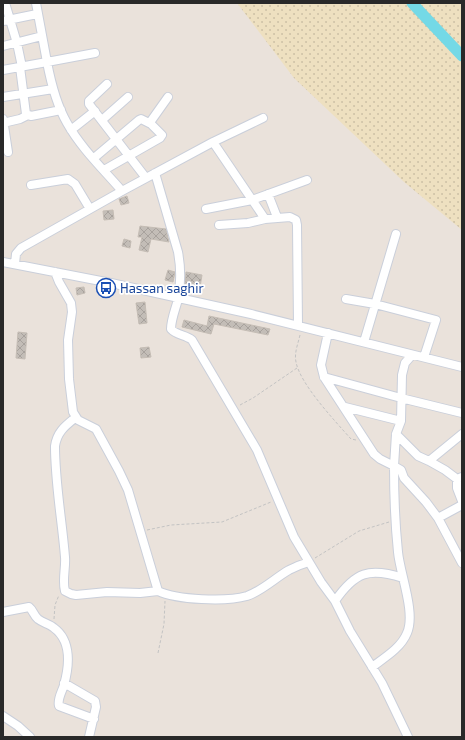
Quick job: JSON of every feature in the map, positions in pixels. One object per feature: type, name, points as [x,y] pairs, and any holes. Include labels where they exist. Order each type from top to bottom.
[{"type":"street","points":[[5,3],[7,21],[17,43],[26,114],[28,115]]},
{"type":"street","points":[[36,3],[53,89],[61,110],[71,130],[122,191]]},
{"type":"street","points":[[7,21],[37,14]]},
{"type":"street","points":[[3,46],[42,36]]},
{"type":"street","points":[[3,70],[95,53]]},
{"type":"street","points":[[107,84],[89,102],[146,178]]},
{"type":"street","points":[[3,97],[53,89]]},
{"type":"street","points":[[102,120],[128,97]]},
{"type":"street","points":[[151,124],[151,121],[168,97]]},
{"type":"street","points":[[3,122],[20,119],[28,115],[31,116],[61,110]]},
{"type":"street","points":[[71,130],[95,111]]},
{"type":"street","points":[[15,264],[16,254],[21,248],[155,173],[262,118]]},
{"type":"street","points":[[3,119],[8,152]]},
{"type":"street","points":[[94,158],[141,119],[151,124],[162,135],[160,138],[104,170]]},
{"type":"street","points":[[213,142],[265,219]]},
{"type":"street","points":[[155,173],[179,259],[180,279],[178,298],[171,329],[174,332],[187,336],[192,340],[233,408],[257,450],[294,537],[334,601],[350,631],[382,683],[408,737]]},
{"type":"street","points":[[31,185],[68,179],[72,180],[90,209]]},
{"type":"street","points":[[206,209],[252,200],[307,180]]},
{"type":"street","points":[[268,194],[277,218]]},
{"type":"street","points":[[219,225],[248,223],[277,218],[293,218],[296,220],[300,326]]},
{"type":"street","points":[[364,342],[396,234]]},
{"type":"street","points":[[3,262],[178,298],[300,326],[462,367]]},
{"type":"street","points":[[55,272],[59,282],[72,303],[68,340],[69,379],[73,412],[75,418],[96,429],[100,433],[128,490],[140,532],[161,593]]},
{"type":"street","points":[[346,299],[375,304],[436,320],[424,357]]},
{"type":"street","points":[[328,333],[321,365],[324,377],[345,407],[374,454],[380,459],[401,470],[404,478],[426,502],[438,518],[462,563]]},
{"type":"street","points":[[372,666],[399,645],[407,634],[411,621],[398,554],[394,466],[396,434],[401,421],[402,375],[405,363],[412,355]]},
{"type":"street","points":[[324,377],[401,398],[462,412]]},
{"type":"street","points":[[345,407],[401,421]]},
{"type":"street","points":[[75,418],[60,430],[56,438],[55,446],[60,516],[65,558],[64,589],[67,592],[76,595],[108,592],[161,593],[182,598],[221,599],[247,596],[269,584],[289,570],[309,562]]},
{"type":"street","points":[[396,434],[418,456],[460,478],[457,488],[462,501]]},
{"type":"street","points":[[429,461],[462,434]]},
{"type":"street","points":[[438,518],[462,506]]},
{"type":"street","points":[[334,601],[344,588],[359,576],[381,572],[403,578]]},
{"type":"street","points":[[3,612],[29,607],[36,618],[53,626],[64,639],[69,662],[58,702],[59,706],[94,719]]},
{"type":"street","points":[[64,683],[95,701],[96,707],[89,737]]},
{"type":"street","points":[[3,716],[18,726],[30,737]]},
{"type":"path","points":[[300,326],[295,354],[302,379],[350,439],[356,440],[364,438]]},
{"type":"path","points":[[233,408],[253,398],[298,368]]},
{"type":"path","points":[[140,532],[172,525],[222,522],[278,498]]},
{"type":"path","points":[[309,562],[359,531],[396,520]]},
{"type":"path","points":[[53,626],[56,599],[64,589]]},
{"type":"path","points":[[158,653],[166,612],[161,593]]},
{"type":"sand","points":[[237,3],[462,3],[462,230],[404,182],[294,78]]},
{"type":"building","points":[[127,196],[129,203],[121,205],[119,199]]},
{"type":"building","points":[[113,210],[114,219],[104,220],[103,211]]},
{"type":"building","points":[[140,226],[166,229],[169,242],[151,239],[148,252],[139,250],[142,237],[138,237]]},
{"type":"building","points":[[124,239],[131,241],[130,248],[122,246]]},
{"type":"building","points":[[168,270],[175,272],[173,282],[165,280]]},
{"type":"building","points":[[186,272],[202,275],[200,287],[185,284]]},
{"type":"building","points":[[84,287],[85,293],[77,295],[76,288]]},
{"type":"building","points":[[145,302],[147,323],[139,324],[136,303]]},
{"type":"building","points":[[209,316],[270,329],[268,335],[214,324],[211,334],[182,327],[184,320],[207,326]]},
{"type":"building","points":[[18,332],[27,333],[25,359],[16,358]]},
{"type":"building","points":[[149,347],[151,357],[141,358],[140,348]]},
{"type":"waterway","points":[[412,3],[462,56]]},
{"type":"place","name":"Hassan saghir","points":[[106,288]]}]
